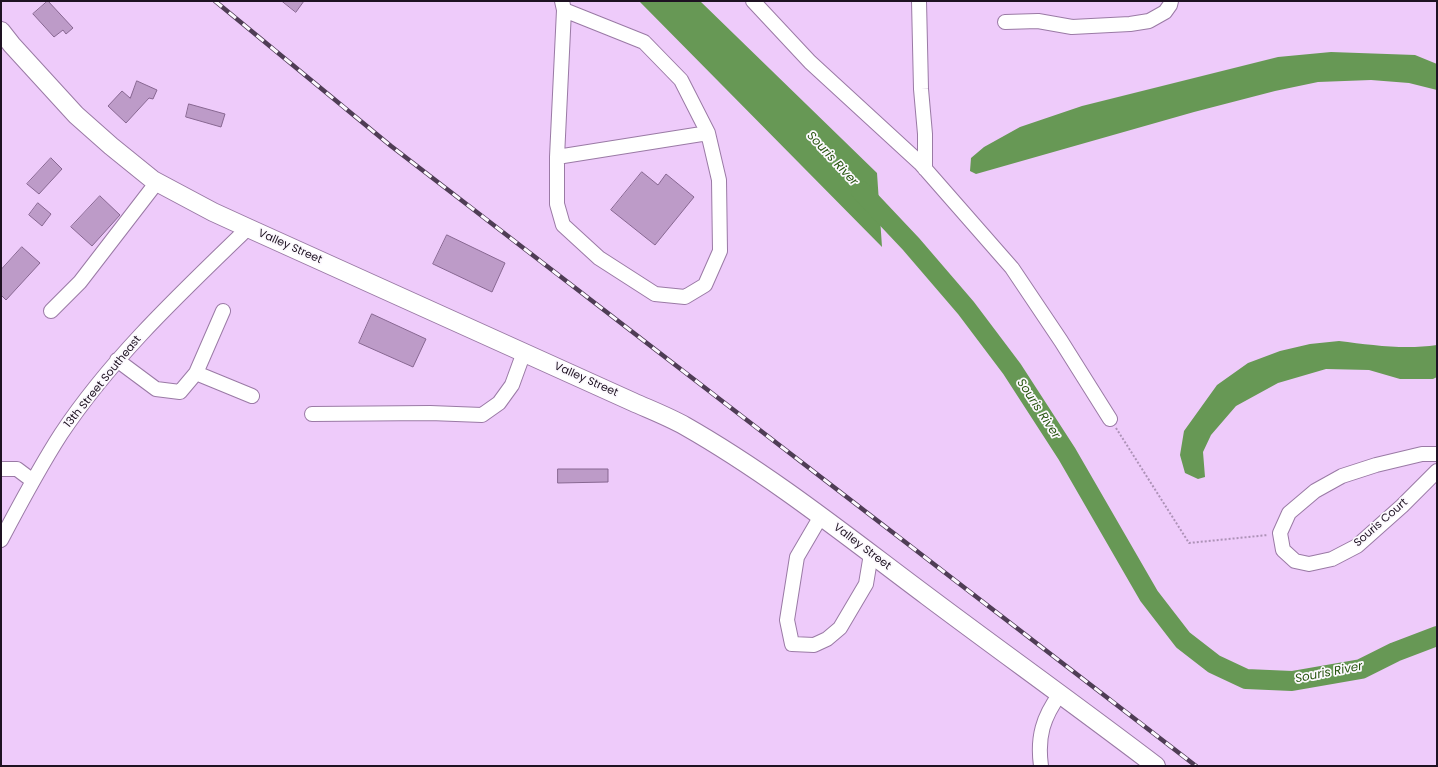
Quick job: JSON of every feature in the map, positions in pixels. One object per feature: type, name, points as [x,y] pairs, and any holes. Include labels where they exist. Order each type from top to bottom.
[{"type":"main road","name":"Valley Street","points":[[1,31],[76,115],[111,146],[157,182],[213,212],[685,426],[759,472],[821,516],[1156,766]]},
{"type":"street","points":[[753,1],[810,62],[925,169],[1012,268],[1061,341],[1110,419]]},
{"type":"street","points":[[919,1],[921,89],[925,134],[925,169]]},
{"type":"street","points":[[1005,22],[1038,21],[1072,27],[1130,24],[1149,21],[1165,12],[1171,1]]},
{"type":"street","points":[[563,5],[644,42],[680,80],[708,133],[719,180],[720,251],[705,284],[685,297],[656,294],[599,258],[563,225],[557,204],[557,157],[563,5]]},
{"type":"street","points":[[557,157],[708,133]]},
{"type":"street","points":[[51,311],[80,282],[157,182]]},
{"type":"street","name":"13th Street Southeast","points":[[1,540],[33,481],[61,434],[90,394],[117,360],[157,316],[248,228]]},
{"type":"street","points":[[117,360],[156,389],[180,392],[196,373],[224,311]]},
{"type":"street","points":[[312,414],[482,414],[499,403],[512,385],[524,352]]},
{"type":"street","points":[[196,373],[252,396]]},
{"type":"street","points":[[1280,533],[1289,513],[1315,491],[1342,476],[1376,465],[1422,454],[1437,454]]},
{"type":"street","points":[[1,469],[17,469],[33,481]]},
{"type":"street","name":"Souris Court","points":[[1280,533],[1283,550],[1295,561],[1309,564],[1332,559],[1357,546],[1402,506],[1437,471]]},
{"type":"street","points":[[821,516],[797,557],[787,620],[792,644],[814,645],[827,639],[840,628],[866,584],[871,554]]},
{"type":"street","points":[[1041,766],[1039,739],[1050,707],[1060,694]]},
{"type":"path","points":[[1110,419],[1189,543],[1280,533]]},
{"type":"water","points":[[639,1],[700,1],[877,173],[882,247]]},
{"type":"water","points":[[1331,52],[1415,55],[1437,64],[1437,90],[1409,83],[1371,80],[1318,82],[1275,91],[1194,112],[976,174],[970,171],[971,158],[984,147],[1020,127],[1082,106],[1278,57]]},
{"type":"water","points":[[1339,341],[1400,347],[1437,345],[1437,377],[1433,379],[1400,379],[1369,370],[1326,369],[1278,383],[1236,406],[1211,435],[1203,452],[1205,477],[1198,479],[1185,473],[1180,455],[1184,431],[1217,385],[1248,363],[1280,351],[1310,344]]},
{"type":"building","points":[[48,1],[73,28],[66,34],[63,30],[54,37],[33,14]]},
{"type":"building","points":[[282,1],[304,1],[296,12]]},
{"type":"building","points":[[137,81],[157,90],[153,99],[149,98],[126,123],[108,106],[122,91],[130,98]]},
{"type":"building","points":[[189,104],[225,114],[221,127],[186,117]]},
{"type":"building","points":[[51,158],[62,169],[39,194],[27,184]]},
{"type":"building","points":[[642,172],[658,185],[666,174],[694,197],[655,245],[611,210]]},
{"type":"building","points":[[100,196],[120,215],[92,246],[71,227]]},
{"type":"building","points":[[38,203],[51,214],[42,226],[29,215]]},
{"type":"building","points":[[447,235],[505,263],[492,292],[433,264]]},
{"type":"building","points":[[22,247],[40,263],[6,300],[1,295],[1,270]]},
{"type":"building","points":[[372,314],[426,339],[413,367],[359,343]]},
{"type":"building","points":[[558,469],[608,469],[608,482],[558,483]]},
{"type":"waterway","name":"Souris River","points":[[861,191],[911,244],[966,308],[1012,369],[1067,454],[1149,596],[1183,640],[1214,664],[1246,679],[1292,681],[1361,669],[1395,652],[1437,636]]},
{"type":"railway","points":[[215,1],[391,146],[1196,766]]}]
